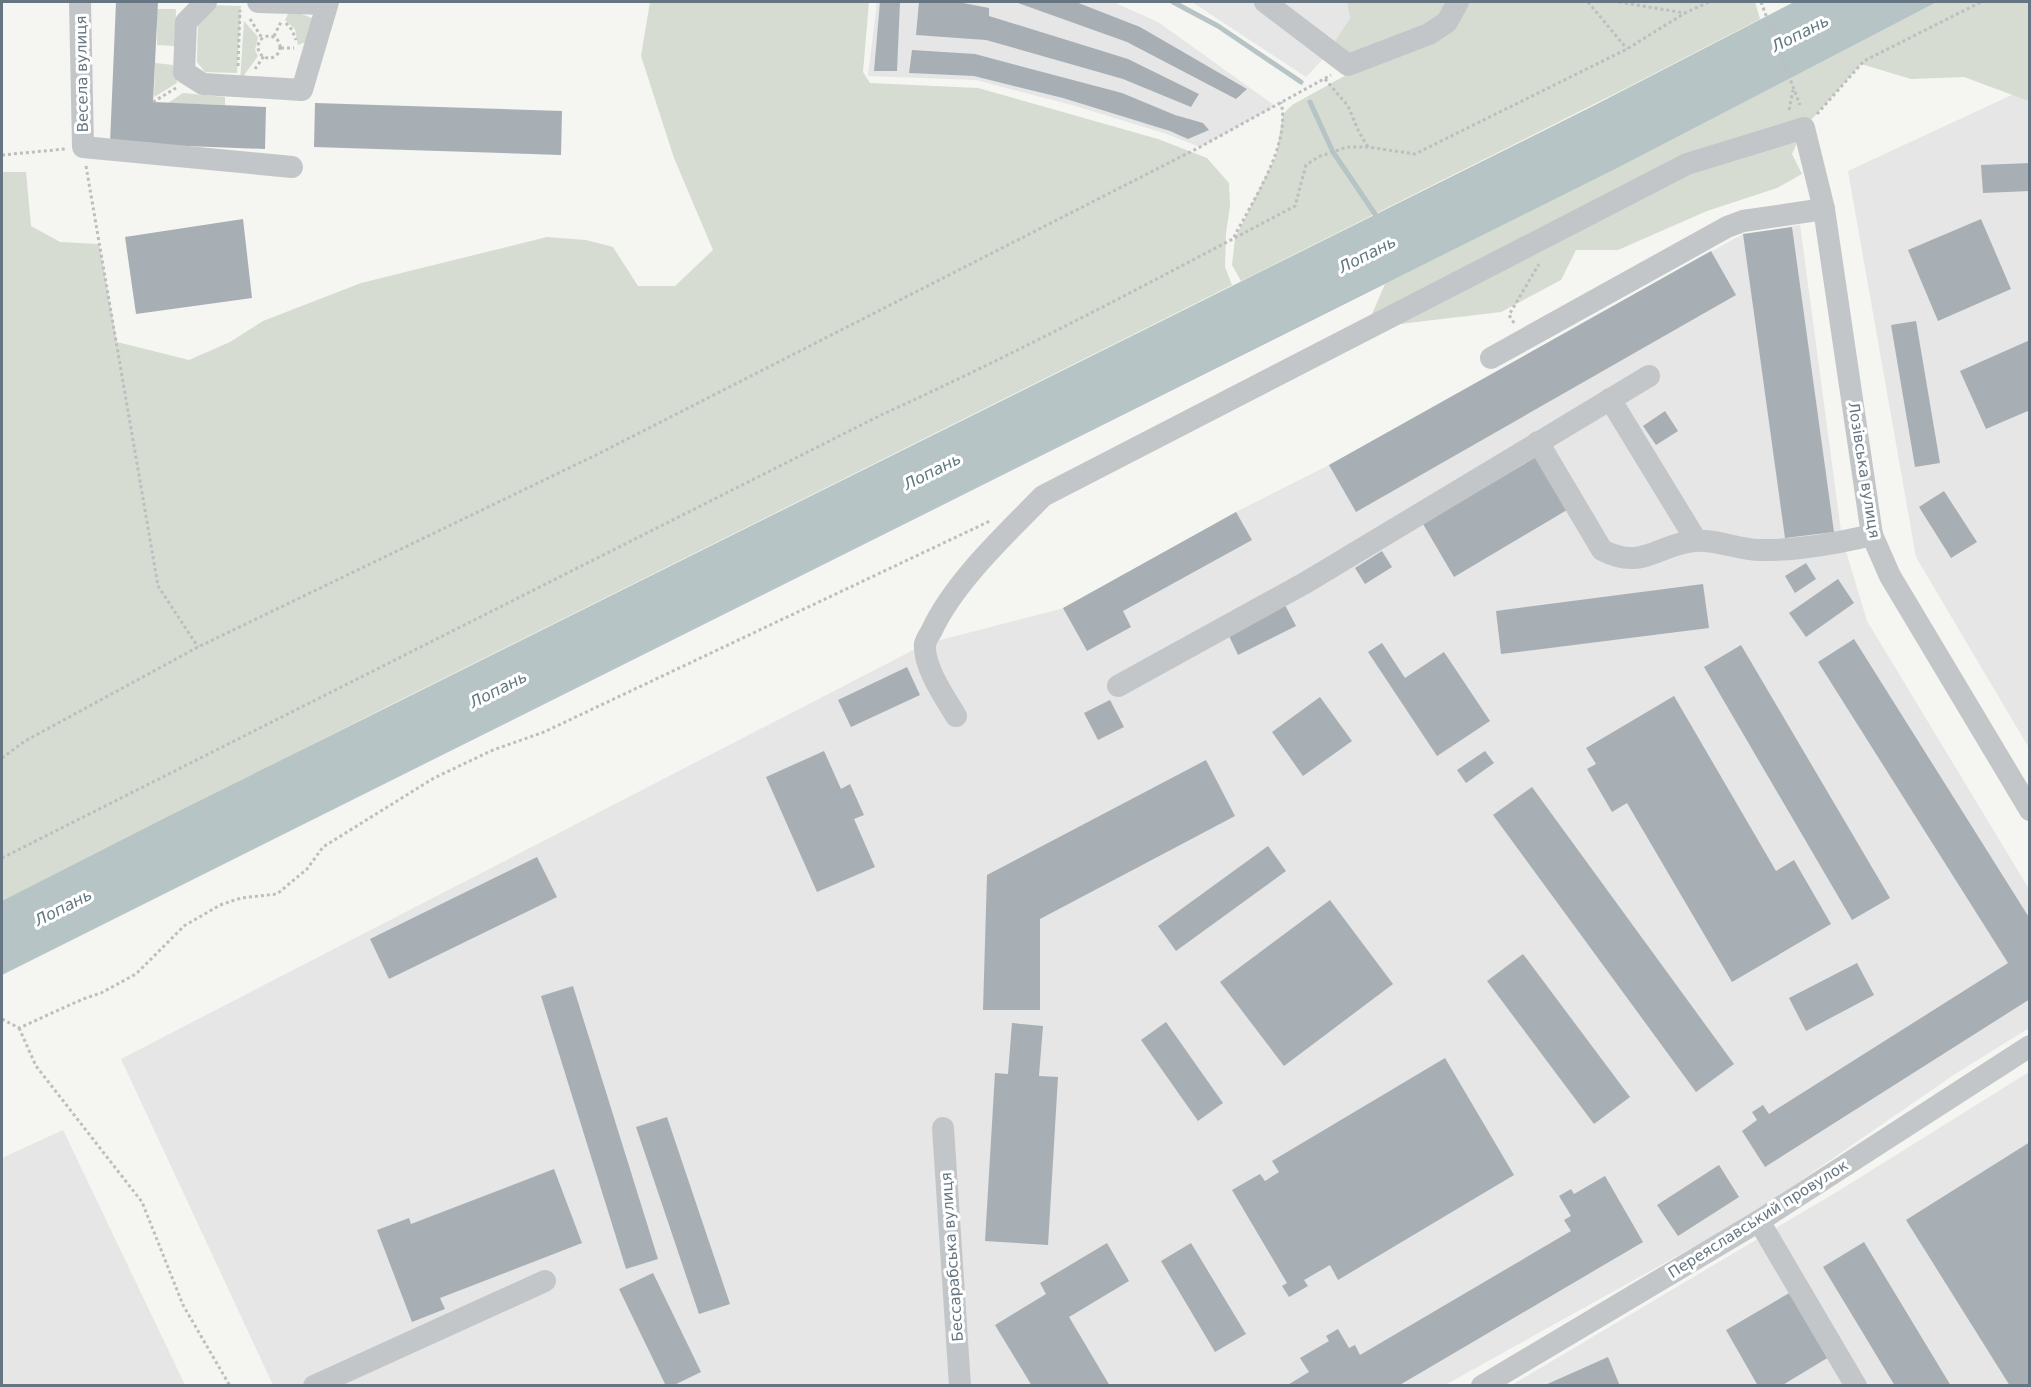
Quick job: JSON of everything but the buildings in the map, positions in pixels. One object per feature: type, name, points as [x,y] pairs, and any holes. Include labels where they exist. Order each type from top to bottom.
[{"type":"street","name":"Весела вулиця","points":[[80,2],[83,147]]},
{"type":"street","points":[[206,2],[186,22],[184,72],[203,84],[302,90],[328,3],[258,2]]},
{"type":"street","points":[[1265,2],[1348,65],[1429,34],[1447,22],[1458,2]]},
{"type":"street","points":[[956,716],[937,685],[925,644],[937,618],[979,562],[1043,496],[1687,164],[1804,128]]},
{"type":"street","name":"Лозівська вулиця","points":[[1804,128],[1824,210],[1872,535],[1890,576],[2030,810]]},
{"type":"street","points":[[83,147],[292,167]]},
{"type":"street","points":[[1491,358],[1727,227],[1743,221],[1824,210]]},
{"type":"street","points":[[1118,686],[1305,583],[1648,375]]},
{"type":"street","points":[[1610,399],[1696,540]]},
{"type":"street","points":[[1538,442],[1602,550],[1615,557],[1628,560],[1696,540],[1755,550],[1793,549],[1872,535]]},
{"type":"street","name":"Переяславський провулок","points":[[1482,1386],[1759,1221],[2030,1046]]},
{"type":"street","name":"Бессарабська вулиця","points":[[943,1128],[960,1386]]},
{"type":"street","points":[[1759,1221],[1856,1386]]},
{"type":"street","points":[[314,1386],[545,1281]]},
{"type":"path","points":[[237,86],[240,2]]},
{"type":"path","points":[[1588,2],[1627,49]]},
{"type":"path","points":[[1619,2],[1685,13]]},
{"type":"path","points":[[2,858],[881,415],[967,376],[1082,319],[1295,206],[1306,165],[1318,157],[1347,147],[1368,147],[1415,154],[1627,49],[1685,13],[1709,2]]},
{"type":"path","points":[[1761,2],[1800,105]]},
{"type":"path","points":[[1804,128],[1864,61],[1981,2]]},
{"type":"path","points":[[266,36],[274,36],[280,44],[280,51],[274,57],[264,56],[259,51],[258,44],[266,36]]},
{"type":"path","points":[[295,57],[296,39]]},
{"type":"path","points":[[2,758],[25,741],[198,647],[598,454],[1200,147],[1348,65]]},
{"type":"path","points":[[255,69],[263,72]]},
{"type":"path","points":[[1325,79],[1348,106],[1368,147]]},
{"type":"path","points":[[1790,110],[1793,89]]},
{"type":"path","points":[[1233,239],[1276,156],[1283,111],[1281,101]]},
{"type":"path","points":[[2,155],[83,147],[158,586],[198,647]]},
{"type":"path","points":[[1525,339],[1509,315],[1542,259]]},
{"type":"path","points":[[19,1028],[82,999],[101,993],[136,974],[184,926],[220,905],[241,898],[277,894],[307,869],[323,847],[434,778],[493,750],[544,732],[990,521]]},
{"type":"path","points":[[2,1019],[19,1028],[36,1066],[142,1202],[183,1305],[231,1386]]},
{"type":"shaded area","points":[[650,2],[869,2],[863,72],[870,83],[978,88],[1158,139],[1207,158],[1229,183],[1230,206],[1225,267],[1232,285],[382,709],[2,902],[2,172],[26,172],[31,226],[60,242],[99,244],[117,342],[189,360],[230,342],[263,321],[361,283],[547,237],[586,240],[613,247],[638,286],[675,286],[713,250],[674,158],[641,56]]},
{"type":"shaded area","points":[[877,2],[1113,2],[1158,22],[1275,106],[1200,147],[1164,133],[1072,105],[976,80],[868,76]]},
{"type":"shaded area","points":[[1192,2],[1347,2],[1350,18],[1325,57],[1306,77]]},
{"type":"shaded area","points":[[1347,2],[1755,2],[1760,19],[1241,281],[1232,265],[1235,238],[1276,156],[1283,114],[1292,105],[1357,69],[1335,41],[1350,18]]},
{"type":"shaded area","points":[[1937,2],[2029,2],[2029,101],[1964,77],[1911,79],[1861,64],[1804,128],[1792,154],[1802,174],[1777,188],[1707,211],[1618,250],[1576,250],[1561,280],[1501,312],[1366,328],[1385,284]]},
{"type":"shaded area","points":[[211,5],[241,6],[237,73],[205,72],[197,62],[198,18]]},
{"type":"shaded area","points":[[157,9],[176,9],[175,46],[157,45]]},
{"type":"shaded area","points":[[290,10],[312,18],[309,41],[298,45],[295,29],[285,20]]},
{"type":"shaded area","points":[[244,21],[258,37],[255,50],[258,56],[240,81]]},
{"type":"shaded area","points":[[155,63],[173,65],[177,83],[154,97]]},
{"type":"shaded area","points":[[2029,87],[2029,748],[1916,557],[1848,171]]},
{"type":"shaded area","points":[[183,93],[225,97],[225,105],[168,103]]},
{"type":"shaded area","points":[[1800,225],[1842,538],[1867,621],[2029,889],[2029,1028],[1955,1074],[1751,1215],[1445,1385],[273,1385],[121,1059],[925,644],[1064,608],[1236,512],[1329,465],[1743,234]]},
{"type":"shaded area","points":[[2029,1072],[2029,1385],[1510,1386],[1840,1190]]},
{"type":"shaded area","points":[[63,1130],[185,1385],[2,1385],[2,1158]]},
{"type":"water","name":"Лопань","points":[[1794,2],[1937,2],[1619,167],[2,975],[2,901],[1593,106]]},
{"type":"waterway","points":[[1173,2],[1218,26],[1301,82]]},
{"type":"waterway","points":[[1310,102],[1333,152],[1375,214]]}]
